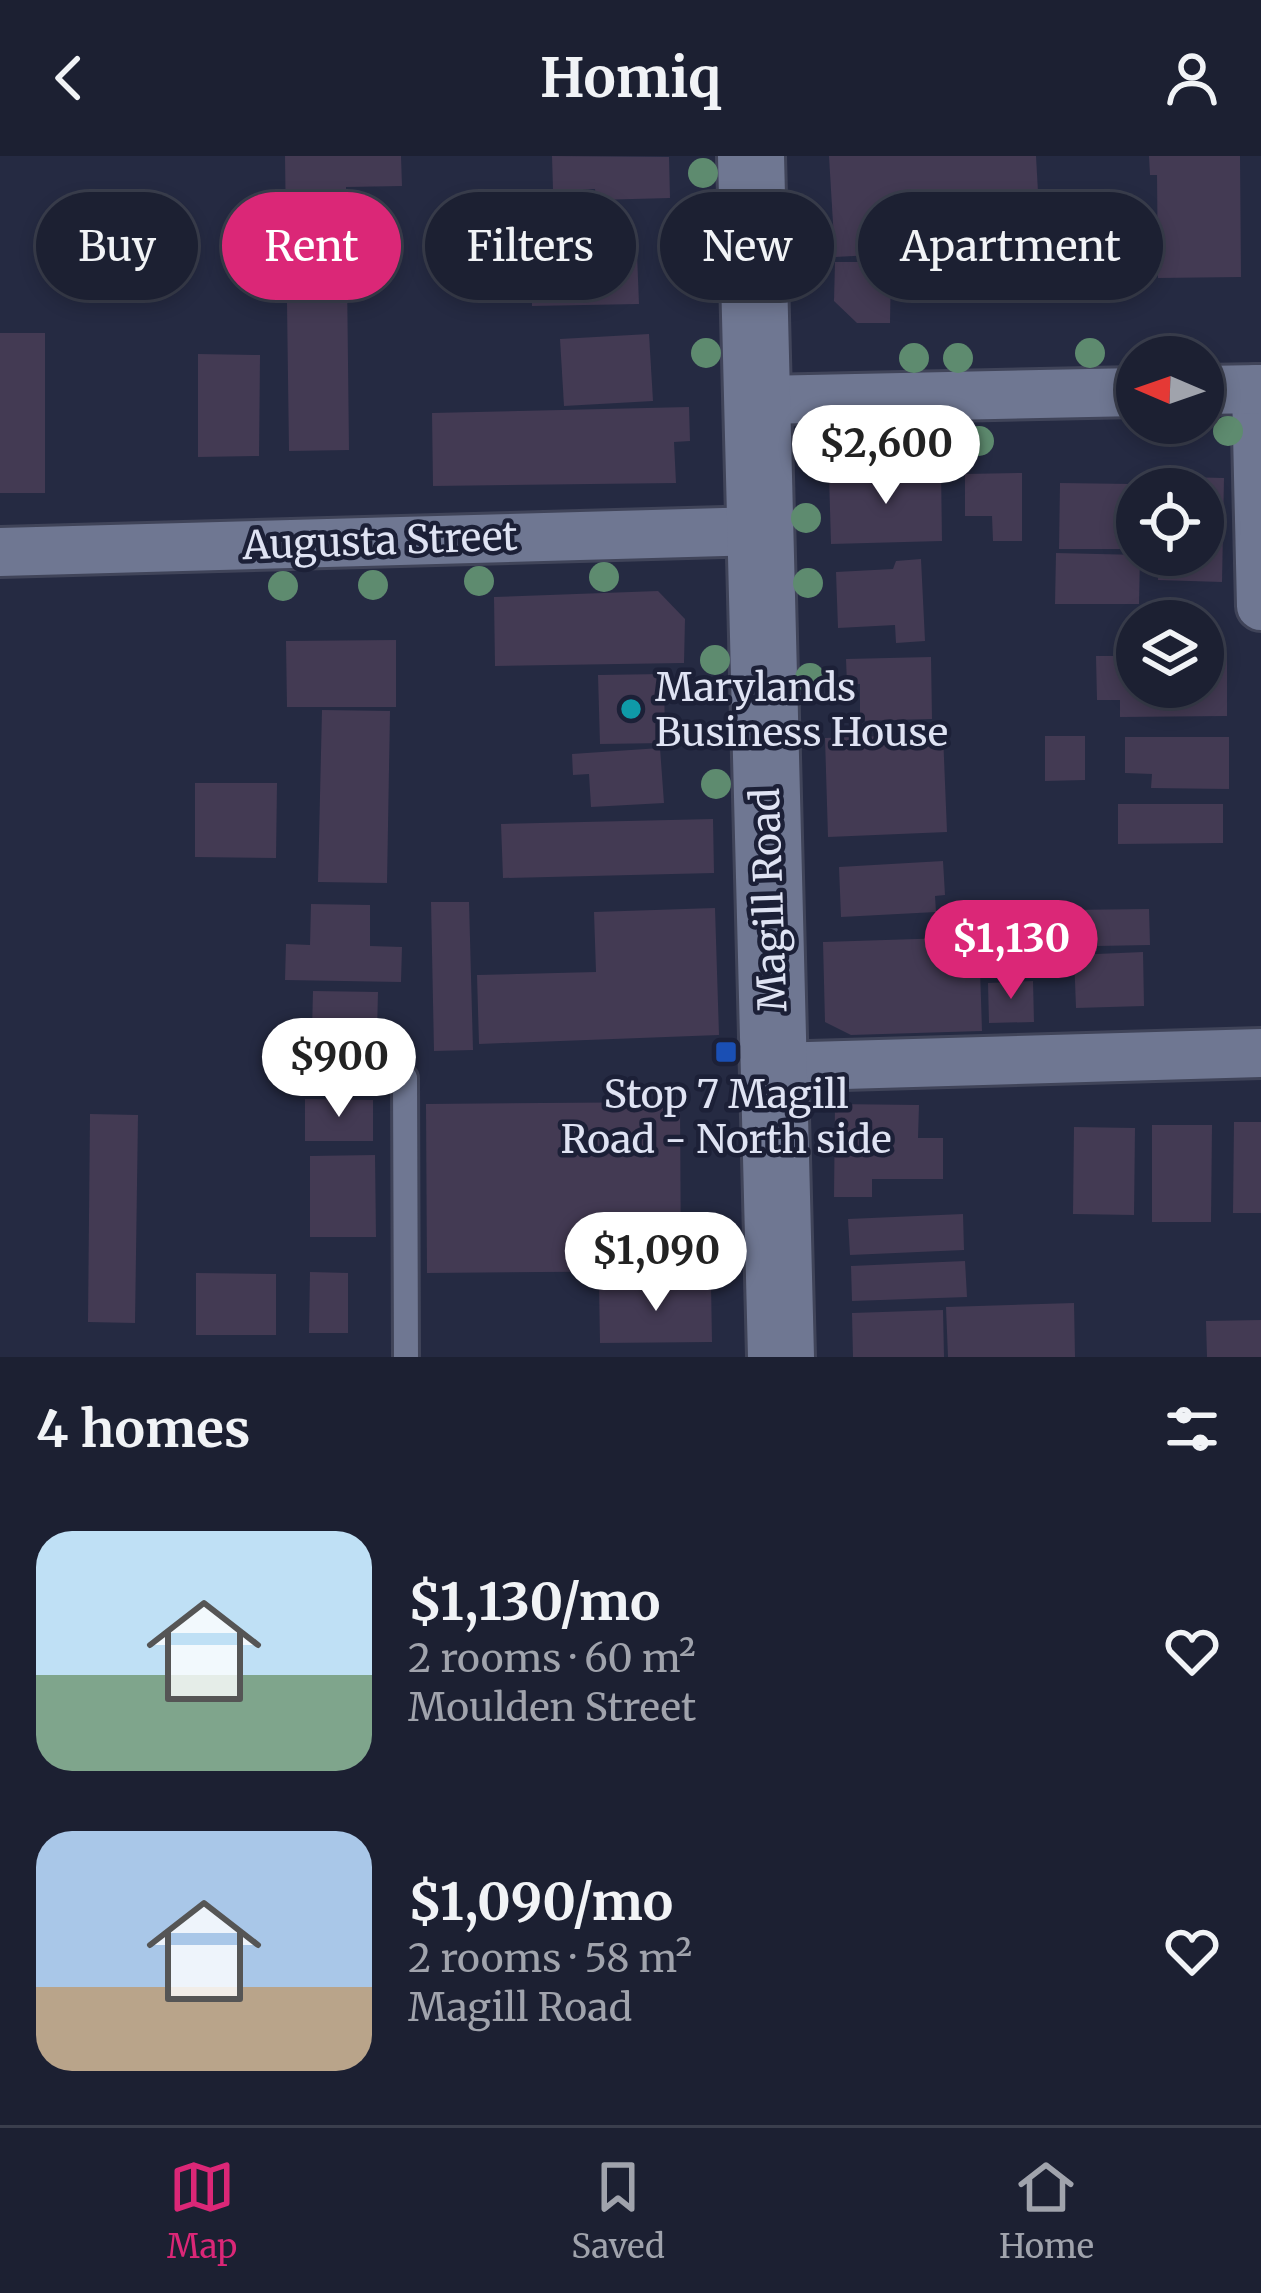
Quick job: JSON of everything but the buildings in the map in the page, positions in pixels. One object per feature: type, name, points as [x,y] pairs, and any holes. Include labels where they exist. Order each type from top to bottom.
[{"type":"main road","name":"Magill Road","points":[[751,156],[781,1357]]},
{"type":"street","points":[[1224,390],[1259,389],[1261,606]]},
{"type":"street","points":[[757,400],[1116,392]]},
{"type":"street","name":"Augusta Street","points":[[0,552],[760,531]]},
{"type":"street","points":[[774,1067],[1261,1053]]},
{"type":"lane","points":[[405,1078],[406,1357]]},
{"type":"place","name":"Marylands Business House","points":[[631,709]]},
{"type":"place","name":"Stop 7 Magill Road - North side","points":[[726,1052]]}]
